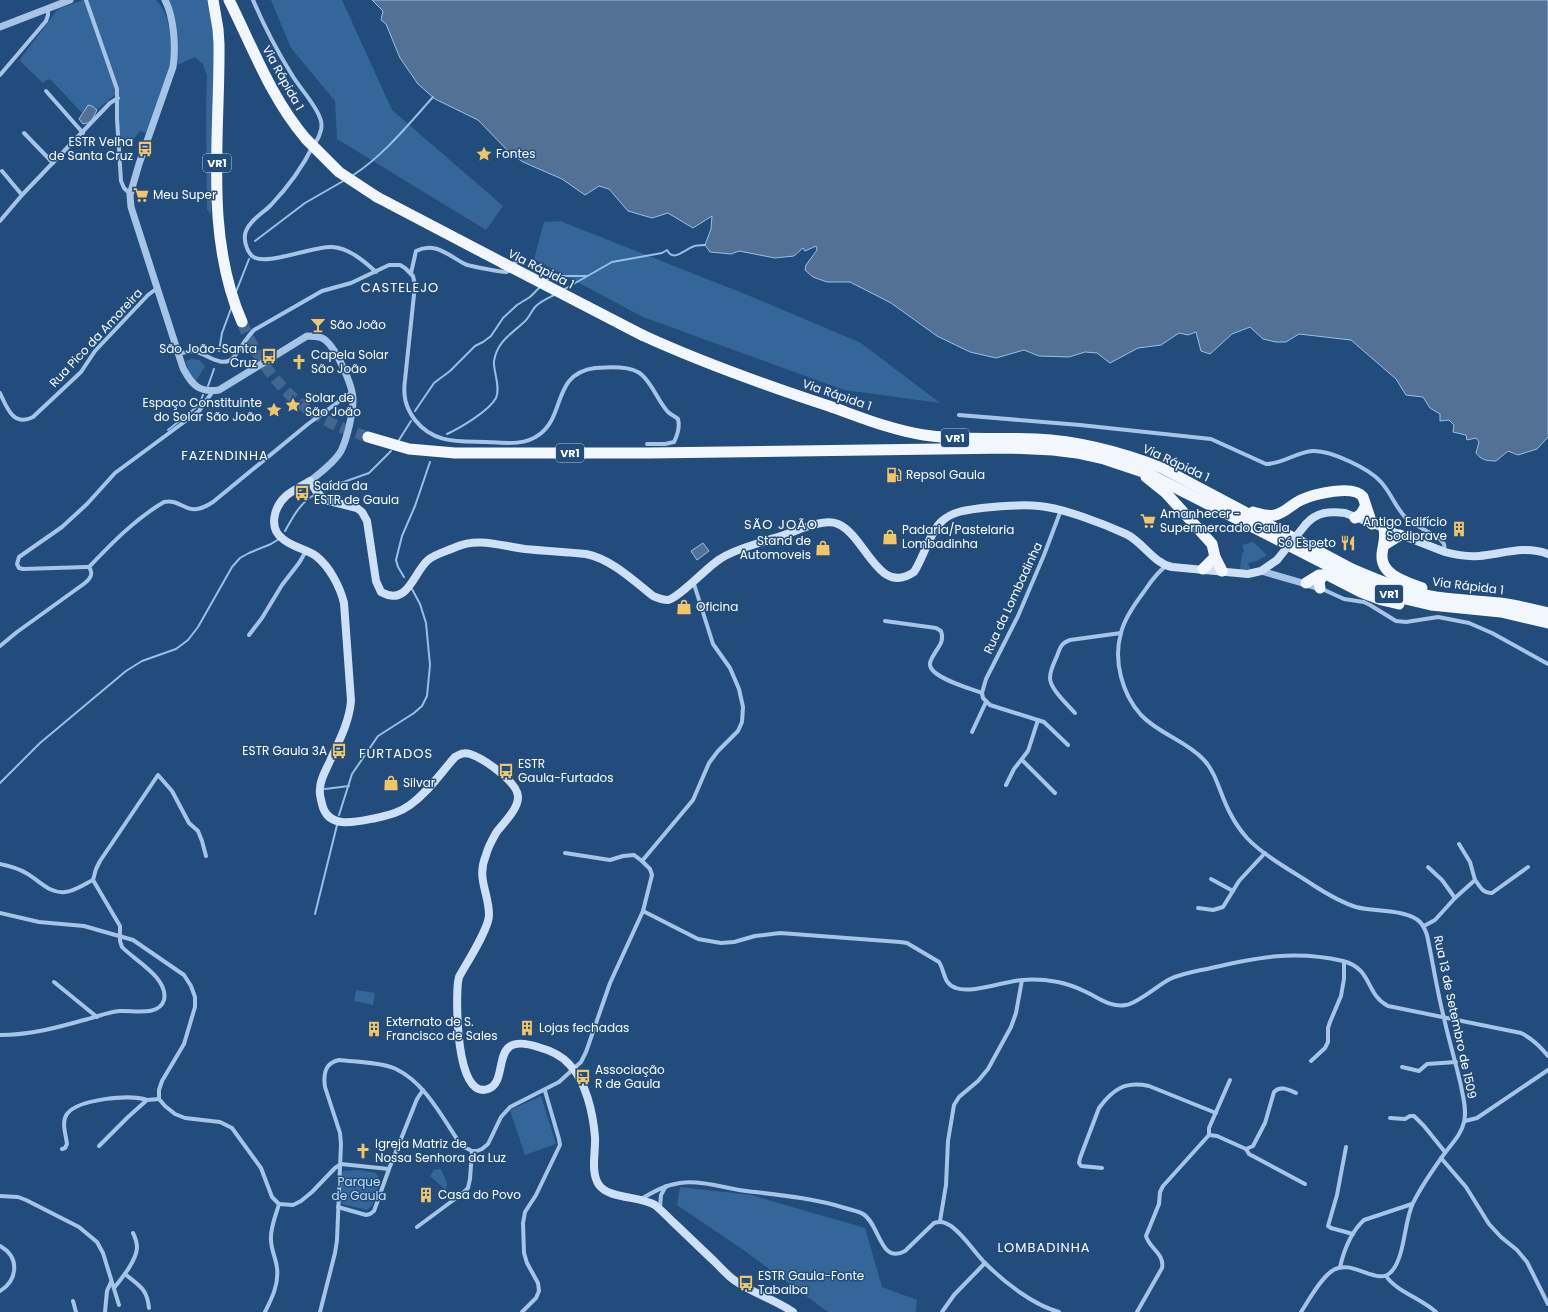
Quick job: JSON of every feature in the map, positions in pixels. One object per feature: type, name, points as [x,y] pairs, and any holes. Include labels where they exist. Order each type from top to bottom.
[{"type":"highway","name":"VR1","points":[[213,0],[220,44],[217,178],[218,230],[225,274],[242,322]]},
{"type":"highway","name":"Via Rápida 1","points":[[229,0],[274,95],[289,118],[306,139],[339,172],[377,197],[642,335],[723,370],[896,429],[924,436],[1054,440],[1103,449],[1135,458],[1162,468],[1352,569],[1373,578],[1407,590],[1453,599],[1521,606],[1548,613]]},
{"type":"highway","name":"Via Rápida 1","points":[[368,437],[409,449],[439,453],[1009,448],[1053,450],[1077,453],[1104,458],[1133,468],[1182,490],[1368,586],[1401,598],[1431,605],[1501,612],[1548,623]]},
{"type":"highway","points":[[1133,468],[1156,484],[1212,544],[1215,557],[1222,571]]},
{"type":"highway","points":[[1237,508],[1266,515],[1275,515],[1300,500],[1317,494],[1354,491],[1361,494],[1372,524]]},
{"type":"highway","points":[[1355,518],[1361,514],[1365,508]]},
{"type":"highway","points":[[1384,529],[1382,561],[1385,568],[1392,574],[1411,584],[1453,599]]},
{"type":"highway","points":[[1384,545],[1400,536]]},
{"type":"highway","points":[[1203,570],[1215,557]]},
{"type":"highway","points":[[1320,588],[1319,582],[1323,575]]},
{"type":"highway","points":[[1306,583],[1314,577],[1328,575],[1382,600],[1400,604],[1431,605]]},
{"type":"main road","points":[[793,1312],[734,1280],[654,1205],[611,1193],[600,1185],[595,1172],[595,1137],[591,1111],[584,1088],[574,1069],[564,1059],[544,1049],[526,1044],[514,1044],[505,1052],[494,1084],[489,1089],[483,1090],[476,1087],[469,1078],[464,1068],[460,1051],[458,1027],[458,982],[489,920],[489,908],[482,875],[482,866],[491,841],[518,803],[516,789],[497,770],[470,754],[461,754],[455,757],[425,793],[402,810],[363,821],[341,822],[330,818],[324,810],[320,791],[321,781],[350,714],[351,686],[346,616],[344,603],[336,582],[316,557],[283,540],[274,529],[274,521],[278,506],[287,495],[310,481],[316,491],[325,500],[357,508],[362,512],[367,521],[376,582],[381,592],[398,595],[405,591],[429,559],[458,546],[473,542],[597,556],[653,596],[664,600],[677,596],[692,581],[720,558],[743,548],[825,522],[838,524],[846,529],[882,571],[890,576],[901,578],[914,572],[936,528],[950,515],[959,511],[1012,506],[1041,506],[1061,510],[1127,535],[1166,566],[1203,570],[1248,574],[1261,571],[1277,560],[1306,524],[1315,516],[1327,512],[1345,513],[1400,536],[1445,552],[1466,556],[1479,556],[1528,549],[1548,554]]},
{"type":"street","points":[[0,27],[70,0]]},
{"type":"street","points":[[86,0],[117,89],[117,119],[121,180],[124,188],[130,195]]},
{"type":"street","points":[[165,0],[170,11],[174,57],[173,67],[139,164],[130,195],[131,207],[178,354],[183,368],[193,385],[205,390],[219,390],[306,336],[322,338],[329,343],[348,378],[353,401],[344,444],[340,453],[321,473],[310,481]]},
{"type":"street","points":[[253,0],[269,35],[292,76],[320,118],[321,126],[320,133],[306,160],[292,181],[249,225],[245,232],[247,249],[253,256],[261,260],[273,259],[316,248],[333,247],[346,251],[376,272]]},
{"type":"street","points":[[0,75],[46,20],[48,9]]},
{"type":"street","points":[[46,91],[83,132]]},
{"type":"street","points":[[0,219],[110,103],[118,98]]},
{"type":"street","points":[[24,133],[53,163]]},
{"type":"street","points":[[2,171],[22,195]]},
{"type":"street","points":[[517,259],[512,270],[502,272],[465,264],[444,251],[431,247],[416,251],[411,272],[415,285],[404,390],[407,409],[422,429],[429,434],[450,441],[504,443],[519,442],[530,440],[540,434],[547,427],[564,389],[570,379],[578,372],[597,368],[635,369],[642,374],[669,413],[678,419],[679,424],[678,433],[674,442],[665,444],[647,444]]},
{"type":"street","points":[[178,354],[193,351],[222,362],[232,359],[245,339],[254,330],[322,291],[351,283],[376,272],[383,267],[395,264],[400,265],[411,272]]},
{"type":"street","name":"Rua Pico da Amoreira","points":[[0,393],[8,410],[14,417],[21,420],[27,420],[33,417],[81,372],[95,351],[148,295],[156,289]]},
{"type":"street","points":[[89,567],[79,566],[23,569],[17,564],[19,557],[62,527],[87,504],[115,473],[199,411],[213,391]]},
{"type":"street","points":[[89,567],[114,541],[140,518],[164,502],[169,501],[193,510],[198,510],[213,502],[308,424],[352,392]]},
{"type":"street","points":[[959,415],[1080,425],[1211,439],[1266,464],[1274,464],[1302,453],[1312,451],[1323,452],[1363,468],[1373,474],[1382,482],[1406,517],[1440,539],[1444,544],[1445,552]]},
{"type":"street","name":"Rua da Lombadinha","points":[[982,693],[986,679],[1030,589],[1061,510]]},
{"type":"street","points":[[249,635],[262,618],[282,584],[299,563],[306,551]]},
{"type":"street","name":"Rua 13 de Setembro de 1509","points":[[1166,566],[1155,575],[1129,615],[1121,633],[1118,651],[1120,669],[1130,701],[1142,716],[1160,730],[1189,746],[1204,759],[1213,772],[1229,811],[1238,828],[1247,838],[1265,853],[1332,897],[1346,904],[1374,911],[1406,915],[1420,922],[1424,926],[1444,1017],[1456,1062],[1464,1102],[1465,1121],[1456,1139],[1445,1152],[1412,1204]]},
{"type":"street","points":[[0,646],[90,579],[92,571],[89,567]]},
{"type":"street","points":[[1261,571],[1306,583],[1344,599],[1364,602],[1396,621],[1406,622],[1438,617],[1469,622],[1492,632],[1548,664]]},
{"type":"street","points":[[642,861],[693,800],[710,763],[718,751],[738,730],[742,722],[743,707],[739,689],[730,668],[713,644],[692,581]]},
{"type":"street","points":[[885,621],[936,628],[941,631],[943,636],[942,642],[931,661],[930,666],[932,670],[955,684],[982,693],[986,702],[995,707],[1047,724],[1068,745]]},
{"type":"street","points":[[1075,713],[1051,686],[1050,673],[1060,646],[1064,642],[1070,640],[1121,633]]},
{"type":"street","points":[[972,732],[986,702]]},
{"type":"street","points":[[1006,785],[1014,769],[1028,751],[1038,720]]},
{"type":"street","points":[[1022,760],[1055,793]]},
{"type":"street","points":[[0,1035],[16,1035],[46,1030],[119,1011],[155,1010],[162,1005],[164,992],[161,985],[150,970],[122,947],[120,926],[93,880],[100,861],[158,775],[172,791],[189,824],[198,832],[206,856]]},
{"type":"street","points":[[1459,844],[1470,862],[1475,880],[1484,892],[1488,894],[1492,893],[1528,867]]},
{"type":"street","points":[[320,1312],[335,1254],[341,1164],[340,1133],[325,1087],[325,1071],[328,1064],[339,1060],[383,1065],[395,1068],[423,1090],[459,1142],[464,1147],[472,1151],[477,1151],[488,1144],[505,1111],[515,1104],[545,1091],[559,1082],[581,1062],[586,1052],[610,983],[644,911],[652,875],[650,869],[634,855],[623,856],[610,860],[565,853]]},
{"type":"street","points":[[1198,908],[1213,910],[1222,907],[1239,881],[1265,853]]},
{"type":"street","points":[[0,864],[12,866],[27,873],[47,889],[56,892],[64,892],[93,880]]},
{"type":"street","points":[[1428,867],[1442,880],[1455,898]]},
{"type":"street","points":[[1211,878],[1233,891]]},
{"type":"street","points":[[1424,926],[1435,920],[1455,898],[1475,880]]},
{"type":"street","points":[[644,911],[698,939],[721,943],[734,942],[755,936],[780,933],[907,943],[939,962],[949,985],[957,989],[966,990],[1022,980],[1059,982],[1085,991],[1108,1003],[1119,1006],[1128,1005],[1135,1002],[1171,979],[1182,975],[1259,958],[1285,954],[1344,962],[1357,967],[1363,972],[1375,996],[1388,1006],[1521,1033],[1538,1043],[1548,1056]]},
{"type":"street","points":[[0,913],[39,922],[84,926],[133,940],[184,976],[191,986],[195,997],[195,1007],[184,1044],[162,1081],[159,1090],[159,1098],[165,1106],[175,1114],[185,1118],[220,1122],[232,1128],[261,1168],[272,1197],[279,1204],[293,1205],[301,1201],[341,1164],[389,1169]]},
{"type":"street","points":[[1311,1061],[1325,1048],[1328,1042],[1328,1028],[1341,996],[1344,979],[1344,962]]},
{"type":"street","points":[[940,1221],[946,1185],[948,1141],[954,1105],[959,1097],[978,1081],[988,1069],[1011,1027],[1016,1013],[1022,980]]},
{"type":"street","points":[[54,982],[97,1016]]},
{"type":"street","points":[[1402,1068],[1419,1071],[1427,1064],[1456,1062]]},
{"type":"street","points":[[1465,1121],[1478,1118],[1548,1070]]},
{"type":"street","points":[[1138,1312],[1163,1263],[1162,1259],[1148,1242],[1146,1236],[1159,1204],[1160,1191],[1208,1134],[1209,1128],[1230,1080]]},
{"type":"street","points":[[1102,1168],[1081,1166],[1080,1158],[1099,1108],[1103,1102],[1122,1086],[1148,1086],[1216,1113]]},
{"type":"street","points":[[1246,1149],[1253,1146],[1257,1139],[1265,1123],[1276,1089],[1285,1088],[1296,1093]]},
{"type":"street","points":[[338,1207],[366,1215],[370,1214],[377,1206],[389,1169],[417,1099],[423,1090]]},
{"type":"street","points":[[522,1312],[536,1298],[539,1291],[538,1283],[527,1263],[524,1253],[523,1223],[525,1212],[536,1195],[560,1145],[545,1091]]},
{"type":"street","points":[[62,1149],[67,1144],[65,1127],[66,1114],[81,1104],[119,1098],[141,1098],[147,1100],[159,1098]]},
{"type":"street","points":[[99,1146],[147,1100]]},
{"type":"street","points":[[1390,1118],[1405,1119],[1410,1116],[1414,1116],[1445,1152]]},
{"type":"street","points":[[1208,1134],[1217,1136],[1246,1149],[1249,1154],[1305,1184]]},
{"type":"street","points":[[1346,1147],[1337,1196],[1328,1226],[1353,1234]]},
{"type":"street","points":[[417,1227],[468,1188],[472,1151]]},
{"type":"street","points":[[1441,1158],[1466,1187],[1489,1224],[1501,1237],[1517,1250],[1527,1262],[1548,1304]]},
{"type":"street","points":[[639,1200],[666,1186],[692,1182],[794,1196],[836,1205],[863,1214],[869,1219],[885,1249],[894,1254],[900,1254],[905,1251],[928,1228],[940,1221]]},
{"type":"street","points":[[660,1210],[661,1195],[666,1186]]},
{"type":"street","points":[[0,1196],[18,1197],[26,1200],[79,1227],[97,1242],[103,1253],[119,1305]]},
{"type":"street","points":[[265,1312],[273,1296],[277,1282],[277,1267],[270,1239],[279,1204]]},
{"type":"street","points":[[1340,1267],[1353,1234],[1364,1220],[1412,1204]]},
{"type":"street","points":[[1301,1312],[1325,1278],[1332,1271],[1340,1267],[1355,1268],[1380,1276],[1386,1276],[1391,1273],[1398,1260],[1412,1204]]},
{"type":"street","points":[[940,1221],[951,1226],[958,1232],[985,1263],[1006,1281],[1033,1301],[1059,1312]]},
{"type":"street","points":[[114,1288],[125,1274],[136,1252],[137,1247],[133,1232]]},
{"type":"street","points":[[0,1246],[11,1258],[15,1266],[11,1281],[0,1291]]},
{"type":"street","points":[[942,1312],[954,1295],[985,1263]]},
{"type":"street","points":[[125,1274],[142,1287],[148,1299],[148,1308]]},
{"type":"street","points":[[1386,1276],[1393,1284],[1428,1305],[1436,1312]]},
{"type":"street","points":[[105,1312],[107,1291],[111,1282]]},
{"type":"street","points":[[73,1301],[76,1312]]},
{"type":"green space","points":[[83,0],[156,0],[162,7],[171,36],[171,65],[168,81],[149,134],[140,131],[133,140],[125,140],[118,135],[117,93],[97,110],[88,105],[82,113],[52,81],[48,79],[43,83],[20,61],[58,9]]},
{"type":"green space","points":[[165,0],[207,0],[213,30],[215,76],[211,215],[207,209],[207,76],[203,64],[195,57],[173,67],[174,57]]},
{"type":"green space","points":[[271,0],[342,0],[392,110],[503,206],[486,230],[337,139],[335,101],[291,48]]},
{"type":"green space","points":[[560,221],[750,296],[861,343],[940,403],[844,390],[643,317],[534,259],[544,222]]},
{"type":"green space","points":[[192,359],[199,360],[205,366],[196,381],[187,366],[186,361]]},
{"type":"green space","points":[[1253,542],[1267,555],[1257,561],[1248,563],[1251,569],[1240,569],[1242,553],[1244,552],[1242,545]]},
{"type":"green space","points":[[356,990],[375,993],[373,1005],[354,1001]]},
{"type":"green space","points":[[541,1096],[556,1144],[525,1155],[510,1110]]},
{"type":"green space","points":[[441,1169],[447,1183],[446,1190],[430,1176],[434,1170]]},
{"type":"green space","name":"Parque de Gaula","points":[[359,1170],[376,1173],[380,1180],[372,1206],[367,1210],[342,1204],[341,1201],[342,1173],[344,1171]]},
{"type":"green space","points":[[680,1187],[751,1195],[865,1228],[882,1287],[917,1300],[916,1312],[828,1312],[742,1249],[677,1205]]},
{"type":"shaded area","points":[[372,0],[1548,0],[1548,437],[1537,449],[1518,455],[1508,451],[1496,461],[1482,459],[1476,453],[1479,442],[1476,438],[1467,440],[1466,435],[1453,432],[1454,425],[1449,420],[1440,421],[1440,414],[1430,408],[1423,397],[1406,395],[1396,379],[1351,340],[1299,334],[1286,342],[1276,342],[1263,339],[1250,327],[1232,334],[1210,354],[1201,351],[1196,332],[1188,335],[1179,333],[1161,345],[1138,348],[1110,363],[1097,353],[1085,352],[1069,357],[1039,356],[1024,350],[996,358],[970,352],[937,336],[891,303],[850,282],[827,282],[813,277],[805,270],[806,265],[817,250],[816,246],[805,251],[803,248],[794,256],[775,258],[739,251],[731,254],[710,252],[705,245],[711,229],[712,216],[693,228],[668,213],[652,218],[628,211],[609,189],[599,186],[585,195],[562,179],[523,162],[511,154],[478,120],[435,99],[418,84],[400,58],[386,24],[381,20],[383,11]]},
{"type":"shaded area","points":[[88,105],[97,110],[91,122],[83,124],[79,119]]},
{"type":"shaded area","points":[[703,543],[709,551],[697,560],[691,551]]},
{"type":"waterway","points":[[352,176],[375,159],[405,129],[433,97]]},
{"type":"waterway","points":[[255,241],[305,203],[345,180]]},
{"type":"waterway","points":[[563,290],[612,262],[662,253],[667,250],[672,255],[675,255],[694,246],[705,245]]},
{"type":"waterway","points":[[236,292],[249,259]]},
{"type":"waterway","points":[[546,281],[551,276],[587,276]]},
{"type":"waterway","points":[[415,411],[434,383],[450,371],[475,346],[491,336],[503,318],[517,305],[530,297],[540,287]]},
{"type":"waterway","points":[[447,434],[474,419],[496,398],[498,389],[494,361],[498,349],[505,339],[527,319],[536,306],[554,295]]},
{"type":"waterway","points":[[219,351],[222,333],[232,306]]},
{"type":"waterway","points":[[208,386],[214,369]]},
{"type":"waterway","points":[[168,430],[199,405],[203,395]]},
{"type":"waterway","points":[[399,440],[411,421]]},
{"type":"waterway","points":[[324,489],[369,473],[391,451]]},
{"type":"waterway","points":[[404,577],[396,560],[402,536],[415,506],[430,462]]},
{"type":"waterway","points":[[285,531],[304,502],[314,495]]},
{"type":"waterway","points":[[0,783],[40,743],[126,671],[142,661],[176,649],[188,640],[198,627],[232,567],[240,558],[279,539]]},
{"type":"waterway","points":[[339,815],[352,774],[378,736],[414,713],[422,706],[427,696],[430,665],[426,623],[420,604],[412,589]]},
{"type":"waterway","points":[[325,789],[349,786]]},
{"type":"waterway","points":[[315,914],[337,825]]},
{"type":"tunnel","points":[[242,322],[257,353],[277,381],[289,394],[316,415],[340,427],[368,437]]},
{"type":"place","name":"ESTR Velha de Santa Cruz","points":[[145,149]]},
{"type":"place","name":"Fontes","points":[[484,154]]},
{"type":"place","name":"Meu Super","points":[[141,195]]},
{"type":"place","name":"São João","points":[[318,325]]},
{"type":"place","name":"São João-Santa Cruz","points":[[269,356]]},
{"type":"place","name":"Capela Solar São João","points":[[299,362]]},
{"type":"place","name":"Solar de São João","points":[[293,405]]},
{"type":"place","name":"Espaço Constituinte do Solar São João","points":[[274,410]]},
{"type":"place","name":"Repsol Gaula","points":[[894,475]]},
{"type":"place","name":"Saída da ESTR de Gaula","points":[[302,493]]},
{"type":"place","name":"Amanhecer - Supermercado Gaula","points":[[1148,521]]},
{"type":"place","name":"Antigo Edifício Sodiprave","points":[[1459,529]]},
{"type":"place","name":"Padaria/Pastelaria Lombadinha","points":[[890,537]]},
{"type":"place","name":"Só Espeto","points":[[1348,543]]},
{"type":"place","name":"Stand de Automoveis","points":[[823,548]]},
{"type":"place","name":"Oficina","points":[[684,607]]},
{"type":"place","name":"ESTR Gaula 3A","points":[[339,751]]},
{"type":"place","name":"ESTR Gaula-Furtados","points":[[506,771]]},
{"type":"place","name":"Silvar","points":[[391,783]]},
{"type":"place","name":"Lojas fechadas","points":[[527,1028]]},
{"type":"place","name":"Externato de S. Francisco de Sales","points":[[374,1029]]},
{"type":"place","name":"Associação R de Gaula","points":[[583,1077]]},
{"type":"place","name":"Igreja Matriz de Nossa Senhora da Luz","points":[[363,1151]]},
{"type":"place","name":"Casa do Povo","points":[[426,1195]]},
{"type":"place","name":"ESTR Gaula-Fonte Tabaiba","points":[[746,1283]]},
{"type":"district","name":"CASTELEJO","points":[[400,287]]},
{"type":"district","name":"FAZENDINHA","points":[[225,455]]},
{"type":"district","name":"SÃO JOÃO","points":[[781,524]]},
{"type":"district","name":"FURTADOS","points":[[396,753]]},
{"type":"district","name":"LOMBADINHA","points":[[1044,1247]]}]
